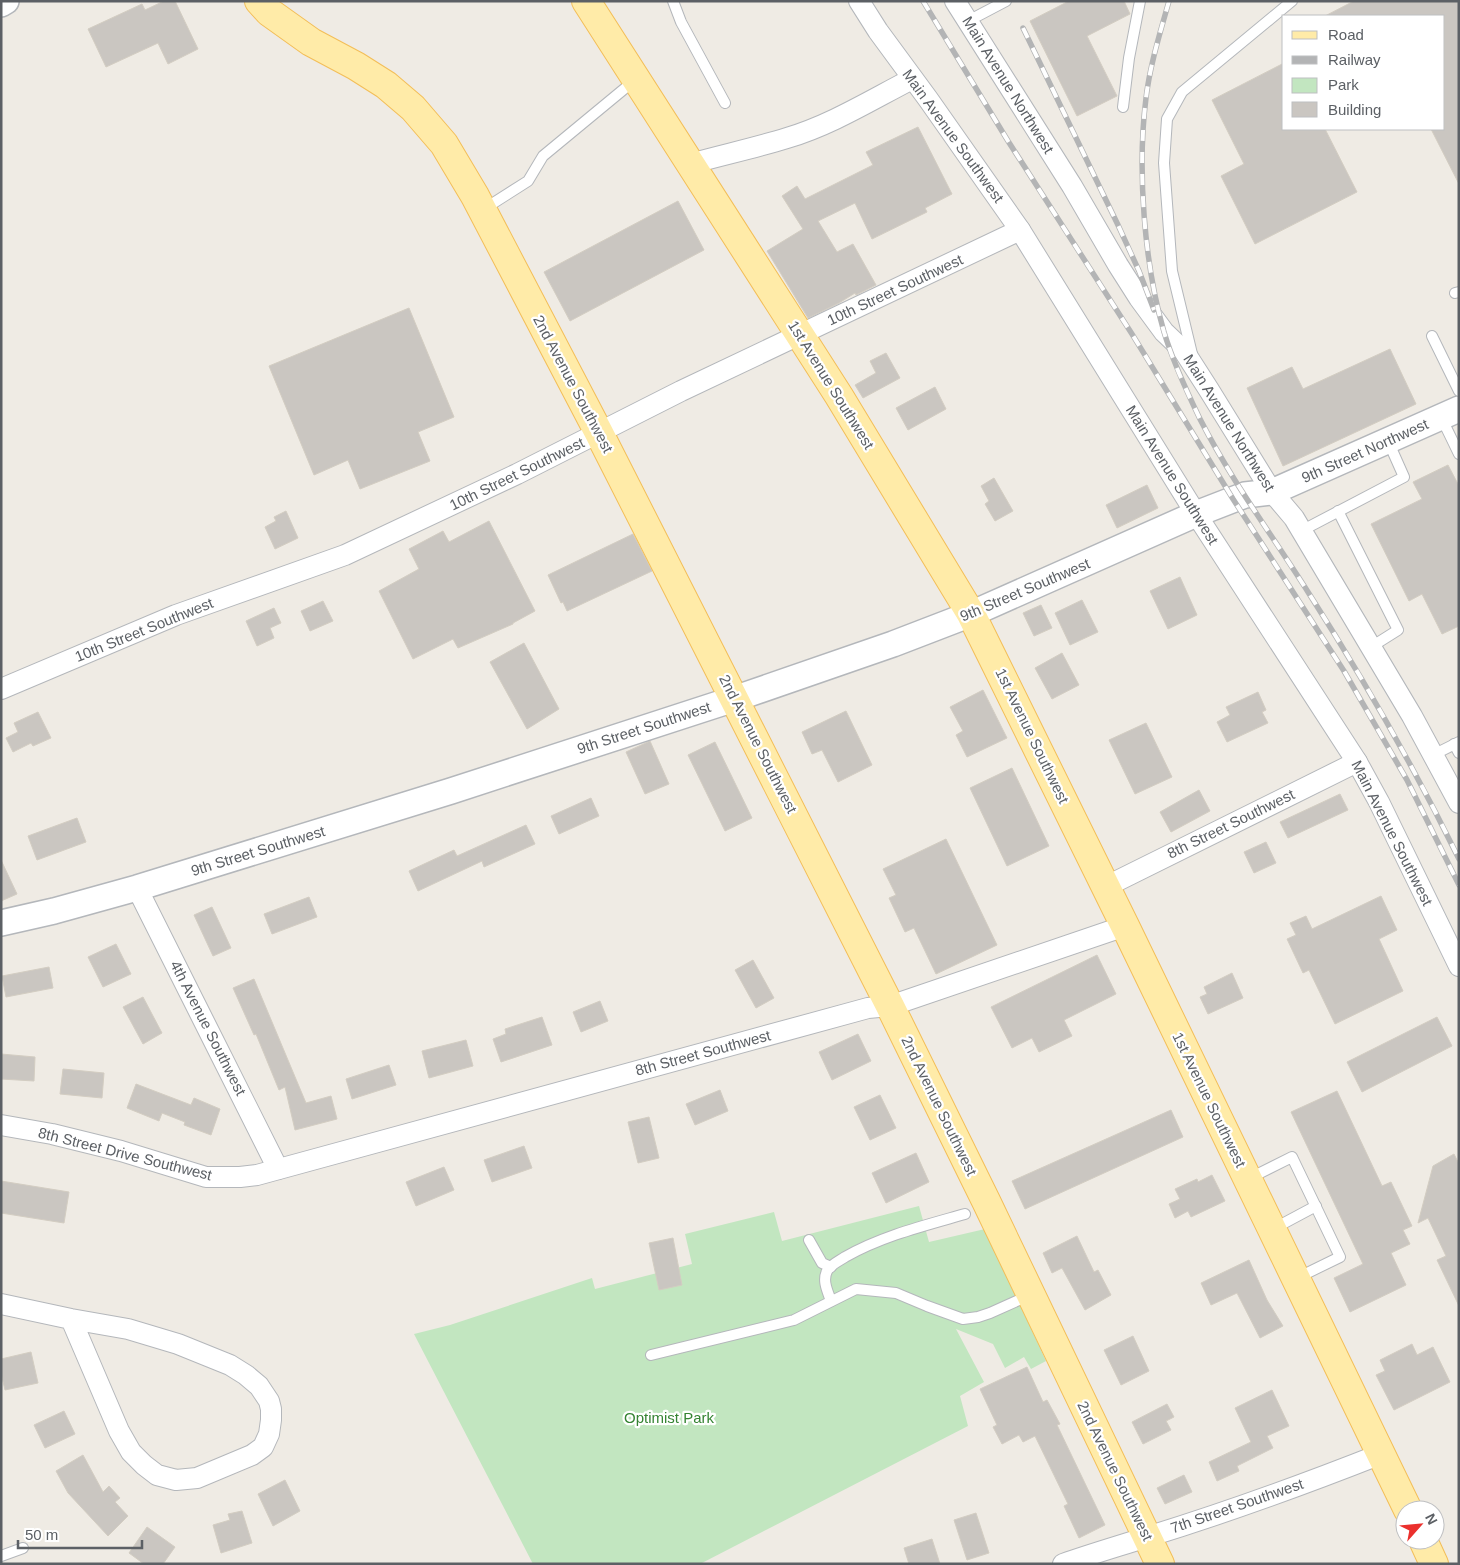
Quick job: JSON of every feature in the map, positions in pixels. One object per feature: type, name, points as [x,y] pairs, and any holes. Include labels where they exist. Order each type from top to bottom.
[{"type":"main road","name":"2nd Avenue Southwest","points":[[258,1],[269,12],[311,42],[356,66],[386,86],[413,108],[444,144],[482,210],[599,433],[890,1006],[1160,1564]]},
{"type":"main road","name":"1st Avenue Southwest","points":[[586,1],[800,335],[971,614],[1106,887],[1403,1500]]},
{"type":"main road","points":[[1428,1550],[1434,1564]]},
{"type":"street","points":[[1,4],[6,1]]},
{"type":"street","name":"Main Avenue Southwest","points":[[859,1],[912,79],[1020,230],[1196,514],[1357,762],[1379,802],[1459,966]]},
{"type":"street","name":"Main Avenue Northwest","points":[[955,1],[1072,186],[1139,298],[1164,332],[1184,351],[1272,492],[1294,518],[1412,716],[1459,803]]},
{"type":"street","points":[[690,164],[787,138],[811,129],[850,112],[912,79]]},
{"type":"street","name":"10th Street Southwest","points":[[1,688],[176,615],[345,555],[517,474],[682,391],[1020,230]]},
{"type":"street","name":"9th Street Northwest","points":[[1272,492],[1450,413]]},
{"type":"street","name":"9th Street Southwest","points":[[1,923],[54,911],[137,888],[451,791],[734,699],[893,644],[971,614],[1196,514],[1245,495],[1272,492]]},
{"type":"street","name":"8th Street Southwest","points":[[1106,887],[1357,762]]},
{"type":"street","name":"4th Avenue Southwest","points":[[137,888],[278,1169]]},
{"type":"street","name":"8th Street Southwest","points":[[278,1169],[375,1141],[858,1011],[890,1006],[1125,926]]},
{"type":"street","name":"8th Street Drive Southwest","points":[[1,1125],[52,1134],[120,1151],[206,1178],[240,1177],[278,1169]]},
{"type":"street","points":[[1,1304],[128,1329],[178,1344],[230,1366],[246,1375],[259,1386],[269,1401],[271,1409],[269,1434],[263,1446],[252,1455],[197,1478],[176,1480],[157,1475],[130,1452],[126,1445],[71,1319]]},
{"type":"street","name":"7th Street Southwest","points":[[1063,1564],[1318,1478],[1381,1454]]},
{"type":"lane","points":[[673,1],[681,22],[725,103]]},
{"type":"lane","points":[[968,21],[1006,1]]},
{"type":"lane","points":[[1123,107],[1129,58],[1140,1]]},
{"type":"lane","points":[[1196,370],[1172,271],[1164,163],[1167,119],[1182,92],[1292,1]]},
{"type":"lane","points":[[482,210],[528,181],[543,156],[636,80]]},
{"type":"lane","points":[[1432,336],[1459,391]]},
{"type":"lane","points":[[1450,413],[1459,454]]},
{"type":"lane","points":[[1302,531],[1404,477],[1388,441]]},
{"type":"lane","points":[[1338,511],[1398,630],[1371,647]]},
{"type":"lane","points":[[1433,755],[1457,746]]},
{"type":"lane","points":[[1248,1179],[1292,1157],[1316,1206],[1340,1256],[1296,1278]]},
{"type":"lane","points":[[1272,1230],[1316,1206]]},
{"type":"lane","points":[[831,1301],[825,1283],[827,1271],[835,1263],[863,1247],[893,1234],[964,1214]]},
{"type":"lane","points":[[809,1240],[822,1263],[831,1267]]},
{"type":"lane","points":[[651,1355],[794,1320],[856,1289],[896,1293],[964,1319],[990,1314],[1031,1294]]},
{"type":"lane","points":[[1,1556],[23,1548]]},
{"type":"green space","name":"Optimist Park","points":[[919,1206],[929,1242],[985,1229],[1046,1361],[1031,1369],[1024,1357],[1005,1368],[993,1344],[956,1329],[984,1382],[960,1396],[968,1426],[700,1564],[533,1564],[414,1334],[450,1325],[592,1278],[595,1289],[692,1264],[685,1234],[774,1212],[782,1241]]},
{"type":"building","points":[[164,1],[175,1],[198,49],[168,64],[158,43],[106,67],[88,29],[142,4],[145,10]]},
{"type":"building","points":[[1069,1],[1124,1],[1130,14],[1087,36],[1117,96],[1077,116],[1030,21]]},
{"type":"building","points":[[1354,1],[1459,1],[1459,184],[1432,130],[1445,130],[1445,15],[1327,15]]},
{"type":"building","points":[[1282,64],[1282,130],[1326,130],[1357,192],[1255,244],[1221,176],[1244,164],[1212,100]]},
{"type":"building","points":[[918,127],[952,194],[925,208],[927,212],[872,239],[855,203],[818,221],[837,252],[853,244],[876,285],[856,295],[855,293],[808,318],[767,251],[803,229],[782,196],[797,186],[805,199],[873,165],[866,152]]},
{"type":"building","points":[[678,201],[704,250],[570,321],[544,272]]},
{"type":"building","points":[[409,308],[454,417],[418,432],[430,461],[360,489],[348,460],[314,475],[269,366]]},
{"type":"building","points":[[1390,349],[1416,404],[1283,466],[1247,388],[1292,367],[1303,389]]},
{"type":"building","points":[[886,353],[900,378],[863,398],[855,385],[876,373],[870,361]]},
{"type":"building","points":[[935,387],[946,409],[908,430],[896,408]]},
{"type":"building","points":[[1448,465],[1459,486],[1459,626],[1442,634],[1422,594],[1409,601],[1371,524],[1422,499],[1413,482]]},
{"type":"building","points":[[994,478],[1013,511],[995,521],[985,504],[989,501],[981,486]]},
{"type":"building","points":[[1147,485],[1158,508],[1117,528],[1106,505]]},
{"type":"building","points":[[286,511],[298,538],[275,549],[265,527],[276,521],[274,517]]},
{"type":"building","points":[[489,521],[535,611],[513,624],[458,648],[453,639],[413,659],[379,591],[419,569],[409,549],[443,531],[449,542]]},
{"type":"building","points":[[633,534],[652,571],[567,611],[563,602],[561,603],[548,575]]},
{"type":"building","points":[[1180,577],[1197,615],[1168,629],[1150,591]]},
{"type":"building","points":[[1082,600],[1098,632],[1070,645],[1055,613]]},
{"type":"building","points":[[323,601],[333,621],[310,631],[301,611]]},
{"type":"building","points":[[1041,605],[1052,628],[1034,636],[1023,613]]},
{"type":"building","points":[[274,608],[281,623],[270,628],[274,638],[257,646],[246,621]]},
{"type":"building","points":[[524,643],[559,709],[527,729],[490,662]]},
{"type":"building","points":[[1062,653],[1079,685],[1052,699],[1035,668]]},
{"type":"building","points":[[983,690],[1007,738],[967,757],[956,735],[963,731],[950,707]]},
{"type":"building","points":[[1258,692],[1266,710],[1262,712],[1268,723],[1227,742],[1217,722],[1230,715],[1226,707]]},
{"type":"building","points":[[846,711],[872,765],[838,782],[822,750],[812,754],[802,732]]},
{"type":"building","points":[[38,712],[51,738],[33,746],[31,743],[13,752],[6,738],[18,732],[14,723]]},
{"type":"building","points":[[1146,723],[1172,777],[1135,794],[1109,740]]},
{"type":"building","points":[[650,741],[669,784],[645,794],[626,752]]},
{"type":"building","points":[[715,742],[752,818],[725,831],[688,755]]},
{"type":"building","points":[[1012,768],[1049,846],[1007,866],[970,788]]},
{"type":"building","points":[[1199,790],[1210,811],[1171,832],[1160,812]]},
{"type":"building","points":[[1340,794],[1348,810],[1288,838],[1280,822]]},
{"type":"building","points":[[591,798],[599,816],[559,834],[551,816]]},
{"type":"building","points":[[77,818],[86,842],[37,860],[28,836]]},
{"type":"building","points":[[526,825],[535,844],[484,867],[482,861],[418,891],[409,871],[454,850],[457,856]]},
{"type":"building","points":[[946,839],[997,945],[936,974],[914,928],[905,932],[889,898],[896,895],[883,869]]},
{"type":"building","points":[[1266,842],[1276,863],[1254,873],[1244,852]]},
{"type":"building","points":[[1,860],[17,894],[1,901]]},
{"type":"building","points":[[1381,896],[1397,930],[1379,939],[1403,991],[1335,1024],[1309,970],[1303,973],[1287,939],[1296,935],[1290,923],[1306,916],[1312,929]]},
{"type":"building","points":[[309,897],[317,917],[272,934],[264,914]]},
{"type":"building","points":[[212,907],[231,948],[213,956],[194,915]]},
{"type":"building","points":[[116,944],[131,974],[103,987],[88,957]]},
{"type":"building","points":[[1097,955],[1116,994],[1064,1020],[1072,1036],[1039,1052],[1032,1038],[1012,1048],[991,1007]]},
{"type":"building","points":[[753,960],[774,998],[756,1008],[735,970]]},
{"type":"building","points":[[49,967],[53,988],[6,997],[2,976]]},
{"type":"building","points":[[1232,973],[1243,998],[1208,1014],[1200,997],[1207,994],[1204,987]]},
{"type":"building","points":[[254,979],[306,1103],[331,1096],[337,1119],[295,1130],[285,1087],[279,1090],[256,1034],[254,1035],[233,988]]},
{"type":"building","points":[[143,997],[162,1033],[143,1044],[123,1007]]},
{"type":"building","points":[[600,1001],[608,1021],[581,1032],[573,1012]]},
{"type":"building","points":[[542,1017],[552,1045],[501,1062],[493,1039],[506,1034],[505,1029]]},
{"type":"building","points":[[1437,1017],[1452,1046],[1362,1092],[1347,1062]]},
{"type":"building","points":[[858,1034],[871,1061],[832,1080],[819,1052]]},
{"type":"building","points":[[466,1040],[473,1066],[429,1078],[422,1051]]},
{"type":"building","points":[[1,1054],[35,1057],[34,1081],[1,1079]]},
{"type":"building","points":[[389,1065],[396,1085],[352,1099],[346,1079]]},
{"type":"building","points":[[63,1069],[104,1073],[102,1098],[60,1094]]},
{"type":"building","points":[[136,1084],[191,1105],[194,1098],[220,1109],[211,1135],[184,1125],[185,1122],[162,1113],[159,1121],[127,1108]]},
{"type":"building","points":[[720,1090],[728,1111],[695,1125],[686,1104]]},
{"type":"building","points":[[1337,1091],[1382,1186],[1391,1182],[1412,1226],[1403,1230],[1410,1244],[1391,1253],[1406,1285],[1350,1312],[1334,1278],[1363,1264],[1291,1112]]},
{"type":"building","points":[[880,1095],[896,1128],[870,1140],[854,1107]]},
{"type":"building","points":[[1171,1110],[1183,1137],[1025,1209],[1012,1181]]},
{"type":"building","points":[[649,1117],[659,1158],[638,1163],[628,1122]]},
{"type":"building","points":[[524,1146],[532,1168],[492,1182],[484,1160]]},
{"type":"building","points":[[916,1153],[929,1182],[886,1203],[872,1173]]},
{"type":"building","points":[[1454,1154],[1459,1164],[1459,1306],[1437,1260],[1446,1256],[1428,1218],[1418,1223],[1433,1166]]},
{"type":"building","points":[[444,1167],[454,1190],[416,1206],[406,1182]]},
{"type":"building","points":[[1212,1175],[1225,1201],[1191,1217],[1188,1211],[1175,1218],[1169,1204],[1180,1199],[1175,1189],[1197,1179],[1198,1182]]},
{"type":"building","points":[[1,1181],[69,1192],[64,1223],[1,1213]]},
{"type":"building","points":[[1077,1236],[1094,1272],[1098,1270],[1111,1295],[1085,1310],[1062,1268],[1052,1273],[1043,1253]]},
{"type":"building","points":[[673,1238],[682,1285],[659,1290],[649,1243]]},
{"type":"building","points":[[1249,1260],[1267,1300],[1283,1326],[1260,1338],[1237,1293],[1211,1305],[1201,1283]]},
{"type":"building","points":[[1133,1336],[1149,1371],[1121,1385],[1104,1350]]},
{"type":"building","points":[[1412,1344],[1417,1355],[1433,1347],[1450,1382],[1394,1410],[1376,1375],[1385,1371],[1380,1360]]},
{"type":"building","points":[[31,1352],[38,1383],[5,1390],[1,1373],[1,1359]]},
{"type":"building","points":[[1027,1367],[1043,1402],[1047,1400],[1060,1424],[1057,1425],[1105,1525],[1079,1538],[1064,1506],[1068,1504],[1035,1436],[1023,1442],[1019,1435],[1002,1444],[993,1427],[997,1425],[980,1389]]},
{"type":"building","points":[[1272,1390],[1289,1426],[1267,1436],[1273,1448],[1237,1466],[1239,1471],[1217,1481],[1209,1462],[1251,1442],[1235,1408]]},
{"type":"building","points":[[1167,1404],[1174,1417],[1166,1421],[1171,1430],[1143,1444],[1132,1422]]},
{"type":"building","points":[[64,1411],[75,1434],[45,1448],[34,1425]]},
{"type":"building","points":[[83,1455],[103,1492],[109,1486],[120,1498],[115,1502],[128,1516],[108,1536],[68,1493],[56,1471]]},
{"type":"building","points":[[1184,1475],[1192,1492],[1165,1504],[1157,1488]]},
{"type":"building","points":[[285,1480],[300,1511],[273,1526],[258,1494]]},
{"type":"building","points":[[242,1511],[252,1543],[221,1553],[213,1525],[230,1520],[228,1514]]},
{"type":"building","points":[[976,1513],[989,1553],[967,1560],[954,1520]]},
{"type":"building","points":[[147,1527],[175,1547],[163,1564],[144,1564],[129,1553]]},
{"type":"building","points":[[932,1539],[940,1564],[909,1564],[904,1548]]},
{"type":"railway","points":[[923,1],[1008,141],[1132,334],[1233,499],[1344,671],[1407,780],[1459,885]]},
{"type":"railway","points":[[1169,1],[1150,73],[1143,126],[1142,155],[1142,185],[1147,246],[1151,276],[1164,332],[1185,388],[1212,442],[1368,690],[1406,757],[1459,859]]},
{"type":"railway","points":[[1023,28],[1118,225],[1154,310]]}]
